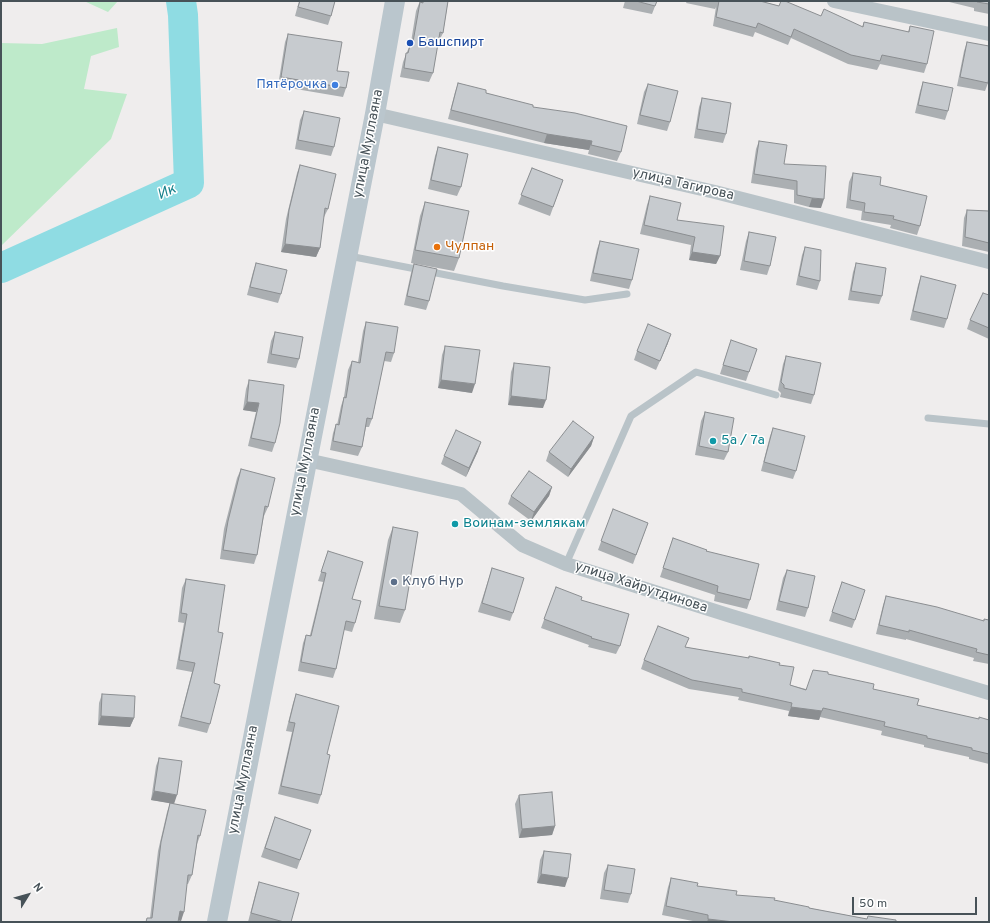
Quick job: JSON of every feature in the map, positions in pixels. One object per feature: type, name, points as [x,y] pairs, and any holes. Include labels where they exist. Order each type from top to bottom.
[{"type":"main road","name":"улица Муллаяна","points":[[217,922],[375,114],[395,1]]},
{"type":"street","points":[[834,1],[989,34]]},
{"type":"street","name":"улица Тагирова","points":[[375,114],[716,192],[989,262]]},
{"type":"street","name":"улица Хайрутдинова","points":[[307,460],[461,494],[522,545],[566,564],[731,616],[989,693]]},
{"type":"lane","points":[[347,256],[502,286],[585,300],[627,294]]},
{"type":"lane","points":[[566,564],[631,416],[696,372],[776,395]]},
{"type":"lane","points":[[928,418],[989,424]]},
{"type":"green space","points":[[84,1],[118,1],[108,12]]},
{"type":"green space","points":[[117,28],[119,47],[91,56],[84,89],[127,94],[111,139],[1,246],[1,43],[42,44]]},
{"type":"building","points":[[300,1],[335,1],[331,16],[298,7]]},
{"type":"building","points":[[423,1],[448,1],[443,33],[440,32],[433,73],[404,68],[406,53],[408,53],[411,42],[413,42],[420,2],[423,3]]},
{"type":"building","points":[[636,1],[657,1],[655,6]]},
{"type":"building","points":[[719,1],[760,1],[779,6],[781,1],[785,1],[821,16],[824,9],[863,27],[864,22],[909,32],[910,26],[934,31],[927,64],[882,55],[880,61],[851,55],[794,29],[791,37],[758,23],[756,28],[716,17]]},
{"type":"building","points":[[989,1],[989,4],[977,2]]},
{"type":"building","points":[[288,34],[342,42],[337,71],[349,72],[346,88],[281,77]]},
{"type":"building","points":[[967,42],[989,46],[988,83],[960,77]]},
{"type":"building","points":[[923,82],[953,88],[948,111],[918,105]]},
{"type":"building","points":[[458,83],[486,90],[486,93],[533,105],[533,107],[575,113],[627,126],[621,152],[591,145],[592,141],[547,134],[451,110]]},
{"type":"building","points":[[648,84],[678,91],[670,122],[640,115]]},
{"type":"building","points":[[702,98],[731,103],[726,134],[697,129]]},
{"type":"building","points":[[304,111],[340,118],[334,147],[298,140]]},
{"type":"building","points":[[759,141],[787,145],[784,164],[826,166],[824,199],[797,195],[797,181],[754,174]]},
{"type":"building","points":[[438,147],[468,154],[461,187],[431,180]]},
{"type":"building","points":[[300,165],[336,174],[328,209],[325,208],[320,248],[285,244],[289,210]]},
{"type":"building","points":[[532,168],[563,180],[553,207],[521,195]]},
{"type":"building","points":[[853,173],[881,177],[880,185],[927,196],[920,226],[893,219],[894,216],[864,212],[865,203],[850,200]]},
{"type":"building","points":[[650,196],[681,203],[677,220],[724,226],[720,256],[692,252],[695,237],[644,225]]},
{"type":"building","name":"Чулпан","points":[[425,202],[469,211],[459,258],[415,250]]},
{"type":"building","points":[[967,210],[989,211],[989,243],[965,237]]},
{"type":"building","points":[[749,232],[776,237],[770,266],[744,261]]},
{"type":"building","points":[[600,241],[639,249],[632,280],[593,273]]},
{"type":"building","points":[[805,247],[821,250],[820,281],[799,276]]},
{"type":"building","points":[[256,263],[287,270],[281,294],[250,287]]},
{"type":"building","points":[[856,263],[886,268],[882,296],[851,291]]},
{"type":"building","points":[[414,264],[437,269],[429,301],[407,296]]},
{"type":"building","points":[[921,276],[956,285],[947,319],[913,311]]},
{"type":"building","points":[[983,293],[989,295],[989,328],[970,320]]},
{"type":"building","points":[[366,322],[398,327],[394,353],[386,352],[372,419],[367,418],[362,447],[333,441],[336,424],[339,425],[344,397],[346,398],[352,361],[360,363]]},
{"type":"building","points":[[648,324],[671,334],[660,361],[637,351]]},
{"type":"building","points":[[275,332],[303,337],[299,359],[271,354]]},
{"type":"building","points":[[731,340],[757,349],[749,372],[723,365]]},
{"type":"building","points":[[445,346],[480,350],[475,384],[441,380]]},
{"type":"building","points":[[786,356],[821,363],[814,395],[784,388],[784,385],[781,382]]},
{"type":"building","points":[[514,363],[550,367],[546,400],[511,396]]},
{"type":"building","points":[[249,380],[284,385],[280,423],[275,443],[251,438],[259,403],[247,402]]},
{"type":"building","name":"5а / 7а","points":[[705,412],[734,418],[728,452],[699,446]]},
{"type":"building","points":[[573,421],[594,437],[571,469],[549,452]]},
{"type":"building","points":[[773,428],[805,436],[796,471],[764,462]]},
{"type":"building","points":[[456,430],[481,442],[469,468],[444,456]]},
{"type":"building","points":[[241,469],[275,478],[268,507],[265,506],[257,555],[223,550],[228,521]]},
{"type":"building","points":[[529,471],[552,487],[534,512],[511,496]]},
{"type":"building","points":[[613,509],[648,523],[636,555],[601,541]]},
{"type":"building","name":"Клуб Нур","points":[[393,527],[418,532],[405,610],[379,606]]},
{"type":"building","points":[[673,538],[707,550],[706,551],[759,564],[750,600],[717,592],[718,586],[663,568]]},
{"type":"building","points":[[328,551],[363,562],[352,599],[361,601],[355,623],[346,621],[336,669],[301,662],[306,635],[311,636],[326,573],[321,572]]},
{"type":"building","points":[[492,568],[524,578],[513,613],[482,603]]},
{"type":"building","points":[[787,570],[815,576],[808,608],[779,601]]},
{"type":"building","points":[[186,579],[225,585],[218,632],[223,633],[214,683],[220,685],[210,724],[181,717],[195,663],[179,660],[187,614],[181,613]]},
{"type":"building","points":[[842,582],[865,590],[855,620],[832,612]]},
{"type":"building","points":[[556,587],[582,597],[581,600],[629,614],[620,646],[591,638],[592,637],[544,619]]},
{"type":"building","points":[[886,596],[937,607],[984,621],[984,619],[989,620],[989,655],[976,652],[977,649],[909,630],[909,632],[879,625]]},
{"type":"building","points":[[658,626],[689,638],[685,647],[749,658],[749,656],[780,663],[779,665],[794,667],[790,685],[806,690],[813,670],[828,672],[828,674],[874,684],[873,689],[919,699],[917,705],[989,720],[989,754],[972,750],[972,748],[927,738],[927,736],[884,726],[885,722],[823,708],[822,711],[791,707],[792,703],[742,692],[742,689],[692,680],[644,660]]},
{"type":"building","points":[[102,694],[135,696],[134,718],[101,716]]},
{"type":"building","points":[[296,694],[339,706],[327,754],[330,755],[321,795],[281,786],[295,723],[289,722]]},
{"type":"building","points":[[159,758],[182,761],[177,795],[154,791]]},
{"type":"building","points":[[552,792],[555,826],[522,829],[519,795]]},
{"type":"building","points":[[170,803],[206,810],[200,836],[198,835],[192,875],[188,875],[184,912],[180,911],[178,922],[146,922],[147,918],[152,918],[161,842]]},
{"type":"building","points":[[275,817],[311,830],[300,860],[265,848]]},
{"type":"building","points":[[544,851],[571,854],[568,878],[541,874]]},
{"type":"building","points":[[608,865],[635,869],[631,894],[604,890]]},
{"type":"building","points":[[671,878],[698,883],[697,886],[737,891],[736,895],[775,898],[774,900],[809,908],[867,919],[868,916],[896,920],[896,922],[734,922],[708,919],[708,915],[666,906]]},
{"type":"building","points":[[259,882],[299,893],[291,922],[284,922],[251,913]]},
{"type":"waterway","name":"Ик","points":[[1,268],[189,183],[183,15],[181,1]]},
{"type":"place","name":"Башспирт","points":[[410,43]]},
{"type":"place","name":"Пятёрочка","points":[[335,85]]},
{"type":"place","name":"Чулпан","points":[[437,247]]},
{"type":"place","name":"5а / 7а","points":[[713,441]]},
{"type":"place","name":"Воинам-землякам","points":[[455,524]]},
{"type":"place","name":"Клуб Нур","points":[[394,582]]}]
